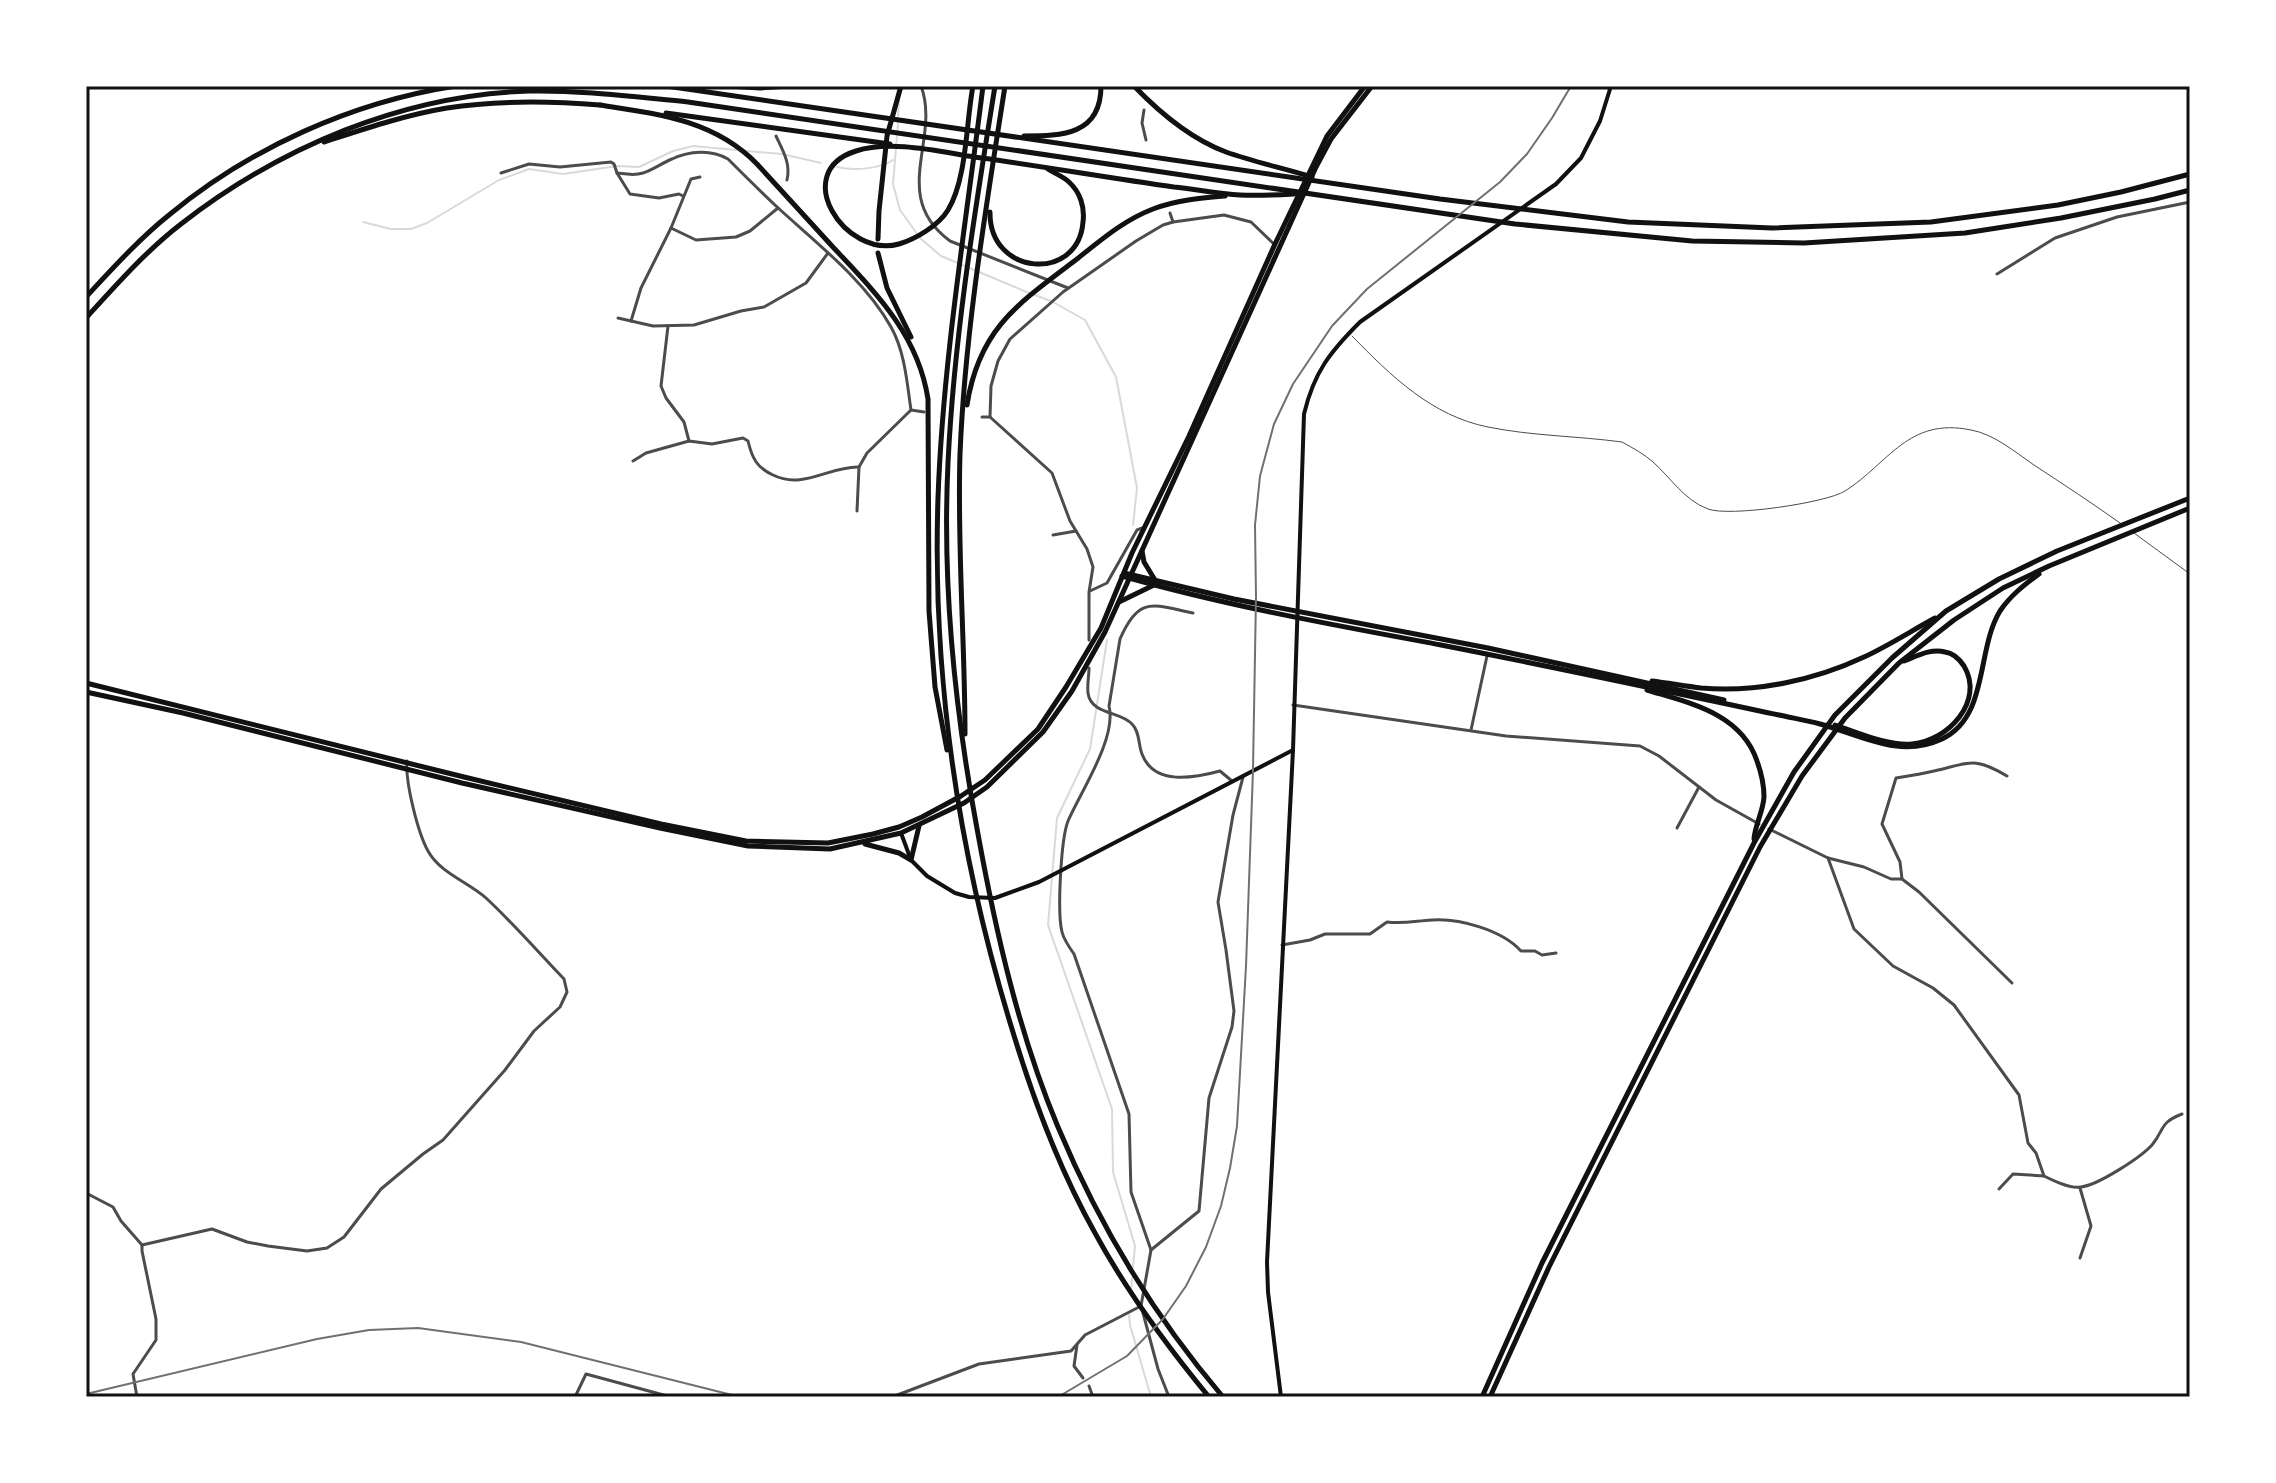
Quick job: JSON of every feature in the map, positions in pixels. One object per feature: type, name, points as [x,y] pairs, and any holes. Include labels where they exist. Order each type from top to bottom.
[{"type":"main road","points":[[86,297],[169,214],[264,152],[293,136],[374,105],[456,86]]},
{"type":"main road","points":[[666,86],[1010,137],[1048,139],[1440,199],[1628,222],[1723,227],[1835,227],[1931,222],[2058,205],[2190,174]]},
{"type":"main road","points":[[728,86],[789,86]]},
{"type":"main road","points":[[878,239],[884,159],[901,86]]},
{"type":"main road","points":[[884,144],[845,155],[834,162],[825,191],[828,205],[846,230],[862,239],[893,246],[910,241],[948,211],[960,182],[973,86]]},
{"type":"main road","points":[[951,766],[940,640],[938,513],[947,360],[983,86]]},
{"type":"main road","points":[[995,86],[967,271],[948,466],[946,566],[956,683],[973,807],[999,938],[1027,1038],[1070,1153],[1109,1233],[1153,1306],[1223,1397]]},
{"type":"main road","points":[[965,759],[960,453],[982,243],[1007,86]]},
{"type":"main road","points":[[1048,139],[1086,125],[1097,110],[1101,86]]},
{"type":"main road","points":[[1135,86],[1175,123],[1212,145],[1328,182]]},
{"type":"main road","points":[[86,692],[746,841],[828,843],[919,826],[964,803],[987,787],[1043,732],[1072,691],[1119,602],[1145,527],[1327,136],[1365,86]]},
{"type":"main road","points":[[86,683],[570,808],[748,846],[830,849],[900,830],[973,788],[993,772],[1038,729],[1066,687],[1142,551],[1316,167],[1331,139],[1372,86]]},
{"type":"main road","points":[[1281,1397],[1267,1262],[1293,750],[1304,414],[1316,376],[1337,345],[1360,322],[1556,184],[1581,158],[1600,121],[1611,86]]},
{"type":"main road","points":[[86,318],[132,269],[179,226],[230,188],[300,150],[343,131],[419,107],[528,91],[688,102],[1046,154],[1267,191],[1312,194],[1515,224],[1692,241],[1804,243],[1965,233],[2018,226],[2190,190]]},
{"type":"main road","points":[[300,150],[400,119],[459,106],[520,102],[600,105],[1238,195]]},
{"type":"main road","points":[[600,105],[671,117],[697,125],[720,135],[740,149],[880,300],[907,336],[923,370]]},
{"type":"main road","points":[[993,173],[990,219],[996,242],[1020,261],[1042,264],[1056,261],[1072,250],[1080,237],[1084,213],[1080,199],[1069,182],[1044,166]]},
{"type":"main road","points":[[960,453],[973,374],[985,347],[1011,310],[1124,224],[1151,209],[1184,200],[1267,191]]},
{"type":"main road","points":[[878,253],[887,288],[917,350],[923,370],[929,418],[928,579],[931,645],[943,735],[986,938],[1028,1082],[1093,1230],[1143,1312],[1209,1397]]},
{"type":"main road","points":[[1611,677],[1704,688],[1754,687],[1794,681],[1832,670],[1865,657],[1999,579],[2057,551],[2190,498]]},
{"type":"main road","points":[[1482,1397],[1542,1263],[1758,831],[1845,718],[1899,663],[1954,620],[2003,588],[2190,508]]},
{"type":"main road","points":[[1142,551],[1155,583]]},
{"type":"main road","points":[[1611,677],[1820,724],[1896,748],[1918,747],[1952,734],[1964,719],[1977,691],[1988,638],[1999,612],[2014,593],[2049,566]]},
{"type":"main road","points":[[1127,576],[1234,602],[1488,651],[1821,721],[1894,743],[1925,742],[1944,733],[1955,723],[1969,699],[1971,686],[1961,660],[1946,652],[1927,652],[1899,663]]},
{"type":"main road","points":[[1119,602],[1155,583]]},
{"type":"main road","points":[[1766,822],[1784,788],[1835,715],[1892,658],[1946,611]]},
{"type":"main road","points":[[1490,1397],[1539,1288],[1767,835],[1761,773],[1746,738],[1727,721],[1702,707],[1611,677]]},
{"type":"main road","points":[[860,843],[899,853],[941,886],[969,897],[995,898],[1039,882],[1293,750]]},
{"type":"main road","points":[[911,860],[919,826]]},
{"type":"main road","points":[[900,830],[911,860]]},
{"type":"street","points":[[921,86],[927,103],[919,186],[922,203],[938,232],[950,241],[1068,288]]},
{"type":"street","points":[[1144,110],[1142,123],[1146,140]]},
{"type":"street","points":[[776,136],[787,162],[787,180]]},
{"type":"street","points":[[617,172],[631,175],[642,173],[672,159],[703,152],[718,153],[728,159],[828,253],[872,300],[891,327],[901,354],[911,410]]},
{"type":"street","points":[[501,173],[529,164],[560,167],[601,162],[614,164],[630,194],[659,198],[683,196]]},
{"type":"street","points":[[631,321],[641,288],[691,179],[700,177]]},
{"type":"street","points":[[769,199],[774,194]]},
{"type":"street","points":[[1997,274],[2055,238],[2117,217],[2190,202]]},
{"type":"street","points":[[671,228],[696,240],[736,237],[750,231],[778,208]]},
{"type":"street","points":[[1170,213],[1173,222]]},
{"type":"street","points":[[990,417],[991,386],[998,361],[1010,339],[1068,288],[1163,225],[1224,215],[1251,222],[1275,244],[1276,252]]},
{"type":"street","points":[[618,318],[653,326],[694,325],[764,307],[806,283],[828,253]]},
{"type":"street","points":[[668,326],[661,386],[684,422],[689,441]]},
{"type":"street","points":[[911,410],[924,412]]},
{"type":"street","points":[[857,511],[859,467],[867,453],[911,410]]},
{"type":"street","points":[[982,417],[990,417],[1052,473],[1058,496],[1087,549],[1093,567],[1089,592],[1089,640]]},
{"type":"street","points":[[633,461],[646,453],[689,441],[712,444],[743,438],[748,441],[752,459],[764,471],[780,479],[794,482],[822,476],[836,469],[859,467]]},
{"type":"street","points":[[1089,592],[1107,583],[1137,530],[1145,527]]},
{"type":"street","points":[[1053,535],[1076,531]]},
{"type":"street","points":[[1169,1397],[1140,1306],[1151,1250],[1131,1192],[1129,1114],[1074,954],[1063,937],[1059,915],[1064,832],[1103,748],[1111,714],[1109,706],[1120,639],[1134,614],[1141,608],[1152,605],[1193,613]]},
{"type":"street","points":[[1471,731],[1488,651]]},
{"type":"street","points":[[1089,668],[1088,693],[1091,701],[1105,713],[1124,717],[1131,722],[1136,728],[1143,757],[1157,772],[1188,778],[1220,771],[1232,781]]},
{"type":"street","points":[[1293,705],[1506,736],[1640,746],[1659,756],[1731,810],[1828,858],[1864,867],[1891,879],[1902,879],[2012,983]]},
{"type":"street","points":[[1902,879],[1900,862],[1882,824],[1896,778],[1967,761],[1988,765],[2007,776]]},
{"type":"street","points":[[142,1245],[212,1229],[268,1246],[307,1251],[327,1248],[344,1237],[381,1189],[443,1140],[505,1070],[534,1031],[560,1007],[567,992],[564,979],[484,896],[439,865],[428,851],[410,797],[407,765]]},
{"type":"street","points":[[1151,1250],[1199,1211],[1209,1098],[1232,1027],[1234,1011],[1218,902],[1243,775]]},
{"type":"street","points":[[1677,828],[1699,787]]},
{"type":"street","points":[[1828,858],[1854,929],[1893,966],[1933,988],[1954,1005],[2019,1095],[2028,1143],[2036,1153],[2044,1176]]},
{"type":"street","points":[[1282,945],[1325,934],[1370,934],[1387,922],[1405,924],[1433,919],[1462,921],[1512,940],[1521,951],[1535,951],[1542,955],[1556,953]]},
{"type":"street","points":[[1999,1189],[2013,1174],[2044,1176],[2080,1188],[2120,1170],[2151,1145],[2165,1122],[2182,1114]]},
{"type":"street","points":[[2080,1188],[2091,1226],[2080,1258]]},
{"type":"street","points":[[86,1193],[113,1207],[142,1245],[156,1319],[156,1340],[133,1374],[137,1397]]},
{"type":"street","points":[[892,1397],[979,1364],[1071,1351],[1085,1335],[1140,1306]]},
{"type":"street","points":[[1077,1344],[1074,1366],[1083,1378]]},
{"type":"street","points":[[575,1397],[586,1374],[671,1397]]},
{"type":"street","points":[[1089,1386],[1093,1397]]},
{"type":"lane","points":[[1349,333],[1404,386],[1433,406],[1462,420],[1488,427],[1622,442],[1655,464],[1692,501],[1710,510],[1745,511],[1824,499],[1842,493],[1859,481],[1904,441],[1938,429],[1956,427],[1975,430],[1998,441],[2091,502],[2190,574]]},
{"type":"waterway","points":[[898,116],[899,99]]},
{"type":"waterway","points":[[898,123],[893,184],[900,210],[920,238],[941,256],[1029,293]]},
{"type":"waterway","points":[[363,222],[391,229],[411,229],[427,223],[499,180],[529,169],[563,174],[617,166],[639,167],[673,151],[693,146],[736,150]]},
{"type":"waterway","points":[[747,151],[782,154],[821,163]]},
{"type":"waterway","points":[[837,167],[866,168],[893,160]]},
{"type":"waterway","points":[[1035,295],[1085,320],[1116,377],[1137,488],[1133,525]]},
{"type":"waterway","points":[[1107,640],[1090,749],[1057,818],[1048,925],[1112,1109],[1113,1172],[1135,1246],[1133,1267]]},
{"type":"waterway","points":[[1131,1291],[1132,1278]]},
{"type":"waterway","points":[[1129,1315],[1151,1397]]},
{"type":"railway","points":[[1058,1397],[1127,1356],[1163,1319],[1186,1286],[1206,1247],[1221,1206],[1230,1168],[1237,1126],[1246,966],[1253,770],[1255,525],[1260,476],[1274,424],[1293,384],[1332,326],[1367,289],[1500,182],[1527,154],[1571,86]]},
{"type":"railway","points":[[86,1394],[317,1339],[369,1330],[418,1328],[521,1342],[740,1397]]}]
